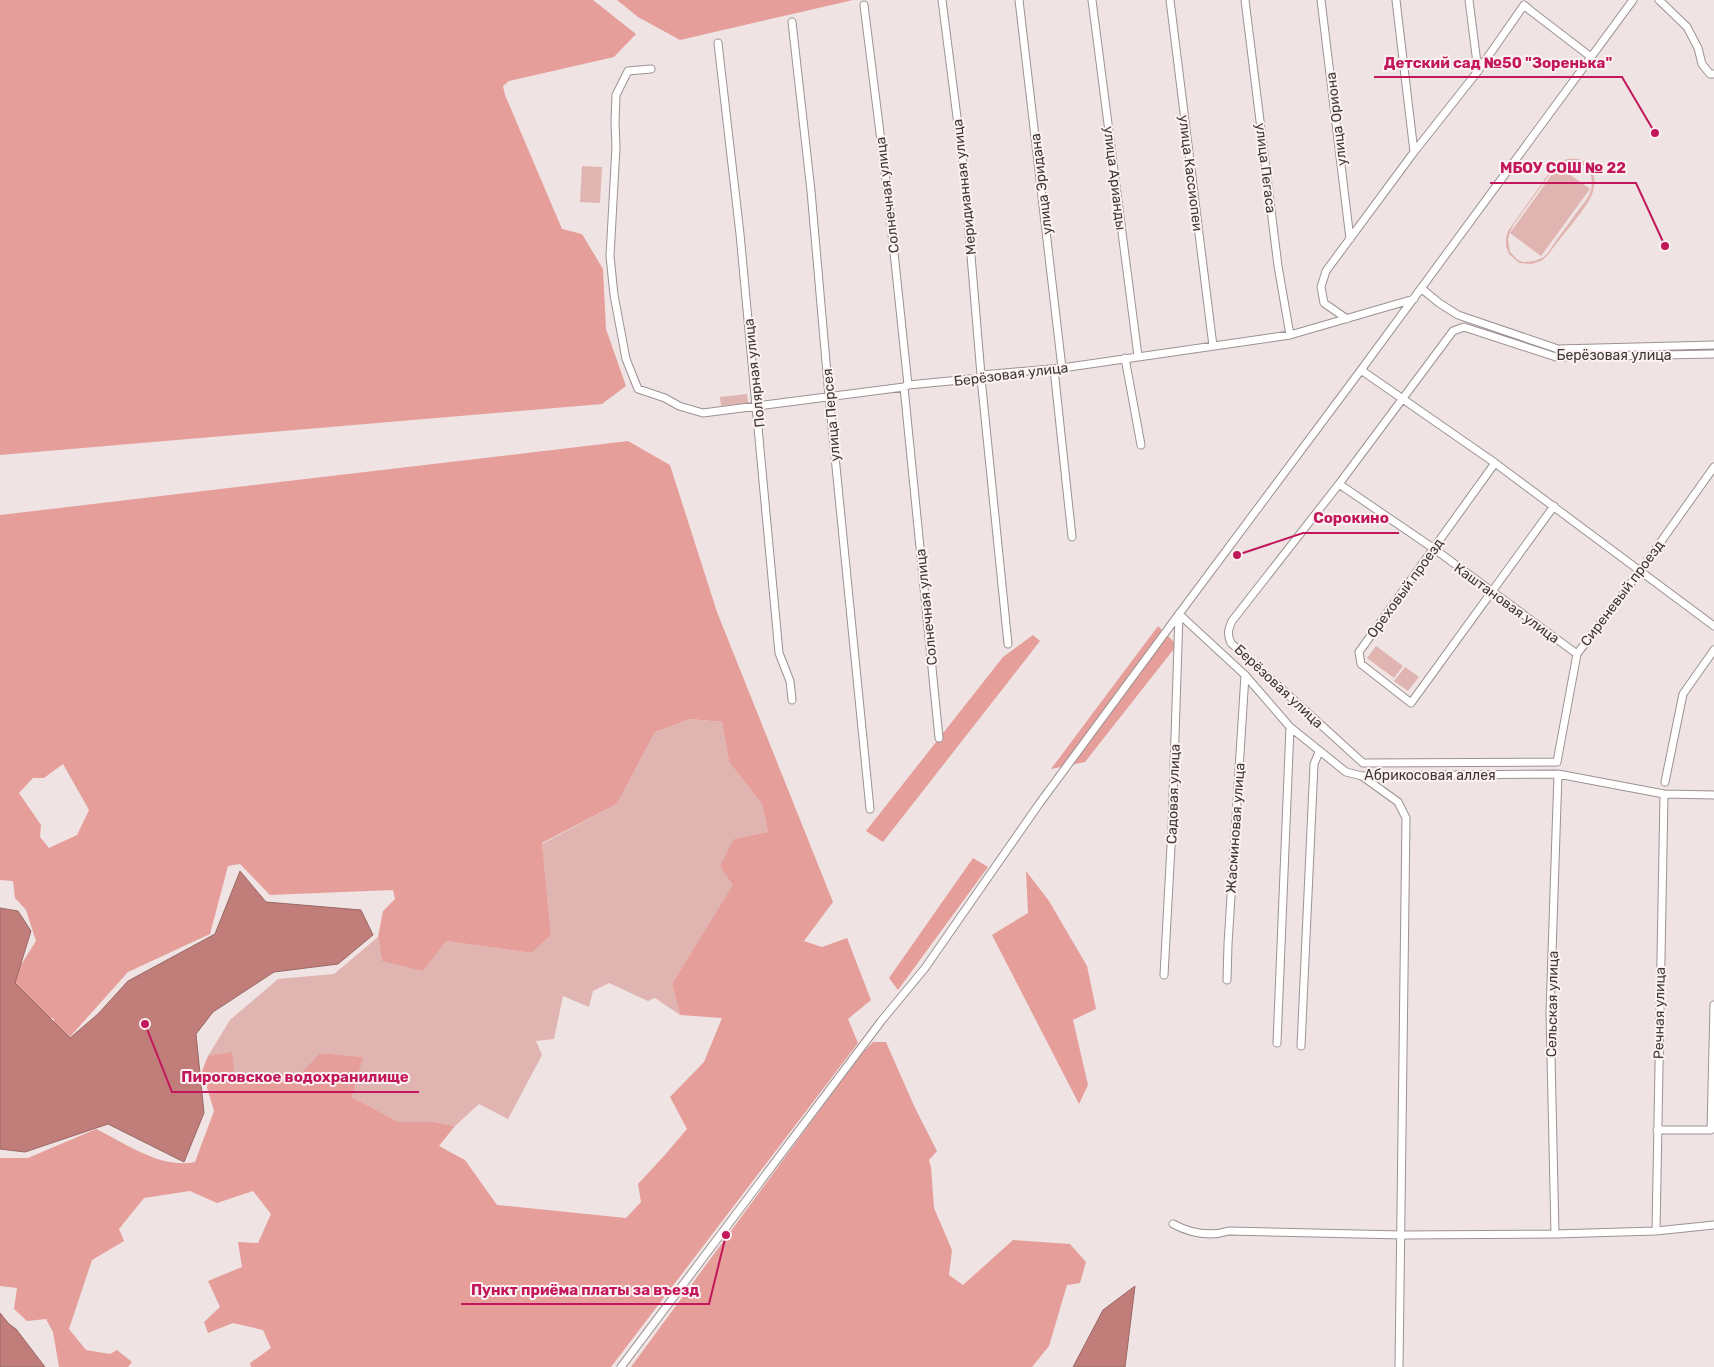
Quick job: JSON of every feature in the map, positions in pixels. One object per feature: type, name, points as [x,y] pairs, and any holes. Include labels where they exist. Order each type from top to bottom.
[{"type":"street","name":"Меридианная улица","points":[[942,0],[964,172],[981,377],[1008,644]]},
{"type":"street","name":"улица Эридана","points":[[1019,0],[1058,368],[1072,537]]},
{"type":"street","name":"улица Арианды","points":[[1092,0],[1138,356]]},
{"type":"street","name":"улица Кассиопеи","points":[[1170,0],[1213,346]]},
{"type":"street","name":"улица Пегаса","points":[[1244,0],[1278,266],[1290,335]]},
{"type":"street","name":"улица Ориона","points":[[1321,0],[1350,239]]},
{"type":"street","points":[[1396,0],[1414,152]]},
{"type":"street","points":[[1469,0],[1478,71]]},
{"type":"street","points":[[621,1367],[871,1035],[925,968],[1039,804],[1414,299],[1633,0]]},
{"type":"street","points":[[1659,0],[1687,27],[1698,48],[1702,64],[1710,74],[1714,74]]},
{"type":"street","points":[[1347,319],[1324,302],[1321,287],[1326,271],[1414,152],[1478,71],[1524,5],[1591,57]]},
{"type":"street","name":"Солнечная улица","points":[[864,6],[890,215],[939,738]]},
{"type":"street","name":"улица Персея","points":[[792,22],[811,190],[829,396],[870,809]]},
{"type":"street","name":"Полярная улица","points":[[718,43],[740,234],[779,653],[790,681],[792,700]]},
{"type":"street","name":"Берёзовая улица","points":[[651,69],[628,71],[616,95],[616,147],[610,256],[614,295],[626,359],[638,389],[665,398],[679,406],[703,413],[1058,368],[1290,335],[1414,299]]},
{"type":"street","points":[[1421,288],[1439,303],[1458,315],[1558,349],[1714,345]]},
{"type":"street","name":"Берёзовая улица","points":[[1557,762],[1363,763],[1231,643],[1228,630],[1232,621],[1339,484],[1453,331],[1464,327],[1556,357],[1714,354]]},
{"type":"street","points":[[1125,358],[1140,445]]},
{"type":"street","points":[[1361,370],[1495,462],[1714,626]]},
{"type":"street","name":"Ореховый проезд","points":[[1491,591],[1411,703],[1361,664],[1359,652],[1495,462]]},
{"type":"street","name":"Сиреневый проезд","points":[[1557,762],[1577,654],[1640,571],[1714,467]]},
{"type":"street","name":"Каштановая улица","points":[[1339,484],[1433,548],[1577,654]]},
{"type":"street","points":[[1491,591],[1554,506]]},
{"type":"street","name":"Абрикосовая аллея","points":[[1179,614],[1245,676],[1290,727],[1346,772],[1362,776],[1558,774],[1664,794],[1714,795]]},
{"type":"street","name":"Садовая улица","points":[[1164,975],[1172,828],[1179,614]]},
{"type":"street","points":[[1665,782],[1683,694],[1714,650]]},
{"type":"street","name":"Жасминовая улица","points":[[1228,980],[1228,944],[1245,676]]},
{"type":"street","points":[[1277,1043],[1290,727]]},
{"type":"street","points":[[1301,1046],[1314,764],[1319,752]]},
{"type":"street","name":"Сельская улица","points":[[1555,1234],[1550,1012],[1558,774]]},
{"type":"street","points":[[1362,776],[1398,802],[1406,818],[1399,1367]]},
{"type":"street","name":"Речная улица","points":[[1656,1231],[1664,794]]},
{"type":"street","points":[[1657,1130],[1711,1130],[1714,1005]]},
{"type":"street","points":[[1172,1224],[1194,1233],[1221,1234],[1229,1231],[1402,1235],[1656,1231],[1714,1225]]},
{"type":"shaded area","points":[[0,0],[593,0],[636,34],[614,57],[509,81],[503,86],[505,95],[562,229],[582,234],[603,269],[606,329],[626,386],[602,404],[0,455]]},
{"type":"shaded area","points":[[617,0],[853,0],[680,40],[638,17]]},
{"type":"shaded area","points":[[1568,159],[1582,160],[1592,169],[1594,187],[1592,195],[1580,214],[1548,255],[1541,261],[1532,264],[1519,263],[1509,254],[1506,246],[1508,231],[1555,165],[1560,161]],"holes":[[[1572,162],[1578,163],[1590,172],[1592,182],[1587,198],[1547,254],[1534,261],[1523,262],[1518,260],[1510,252],[1508,239],[1514,224],[1553,170],[1559,165]]]},
{"type":"shaded area","points":[[582,166],[602,167],[600,203],[580,202]]},
{"type":"shaded area","points":[[1558,166],[1590,189],[1541,256],[1510,233]]},
{"type":"shaded area","points":[[747,394],[748,403],[721,406],[720,397]]},
{"type":"shaded area","points":[[628,441],[670,465],[717,612],[833,902],[804,941],[822,947],[847,938],[871,1000],[848,1019],[858,1043],[611,1367],[251,1367],[250,1363],[271,1348],[263,1330],[233,1323],[208,1333],[204,1322],[220,1307],[208,1281],[242,1267],[238,1242],[258,1243],[271,1214],[253,1191],[217,1203],[190,1191],[144,1198],[119,1229],[124,1241],[92,1260],[69,1329],[86,1350],[110,1354],[117,1350],[132,1362],[128,1367],[59,1367],[53,1332],[46,1319],[27,1321],[14,1309],[17,1288],[0,1286],[0,1158],[28,1158],[96,1129],[156,1159],[182,1163],[195,1162],[214,1111],[202,1071],[208,1056],[232,1052],[235,1081],[296,1078],[320,1053],[363,1057],[352,1097],[399,1122],[434,1122],[455,1126],[439,1146],[465,1160],[497,1205],[626,1218],[641,1202],[638,1184],[687,1129],[670,1097],[704,1062],[722,1018],[680,1015],[672,984],[733,885],[720,866],[734,839],[768,832],[762,804],[729,762],[722,722],[690,719],[655,732],[617,804],[542,843],[551,935],[532,953],[446,941],[423,971],[382,961],[378,937],[383,911],[395,899],[393,890],[270,895],[240,864],[228,866],[210,934],[128,972],[68,1039],[60,1042],[53,1018],[39,1018],[14,986],[19,968],[36,941],[26,910],[15,898],[13,881],[0,880],[0,515]],"holes":[[[63,764],[89,810],[77,835],[49,848],[40,837],[41,825],[19,793],[33,778],[44,778]]]},
{"type":"shaded area","points":[[1158,626],[1177,645],[1085,762],[1051,769]]},
{"type":"shaded area","points":[[1033,635],[1040,641],[883,842],[866,831],[1003,657]]},
{"type":"shaded area","points":[[1376,646],[1403,666],[1394,678],[1367,658]]},
{"type":"shaded area","points":[[1405,667],[1419,677],[1408,691],[1394,681]]},
{"type":"shaded area","points":[[690,719],[722,722],[729,762],[762,804],[768,832],[734,839],[734,885],[672,984],[680,1015],[655,998],[648,1001],[609,983],[593,991],[589,1007],[563,996],[554,1039],[536,1041],[542,1055],[508,1119],[479,1104],[455,1126],[434,1122],[399,1122],[352,1097],[362,1057],[320,1053],[296,1078],[234,1081],[208,1056],[230,1020],[278,979],[334,974],[378,937],[382,961],[446,941],[532,953],[551,935],[542,844],[617,804],[655,732]]},
{"type":"shaded area","points":[[973,858],[988,867],[898,990],[889,978]]},
{"type":"shaded area","points":[[240,871],[266,902],[361,910],[373,935],[338,964],[274,972],[213,1012],[196,1034],[204,1113],[184,1162],[108,1124],[25,1152],[0,1149],[0,908],[18,911],[31,931],[15,983],[70,1038],[98,1014],[128,981],[215,934]]},
{"type":"shaded area","points":[[1026,871],[1049,901],[1087,966],[1096,1009],[1073,1020],[1088,1085],[1079,1104],[992,935],[1028,913]]},
{"type":"shaded area","points":[[873,1042],[886,1042],[915,1108],[937,1151],[929,1160],[934,1208],[952,1250],[949,1275],[963,1285],[1013,1240],[1070,1244],[1086,1262],[1080,1283],[1067,1285],[1049,1346],[1032,1367],[631,1367],[861,1054]]},
{"type":"shaded area","points":[[1135,1286],[1125,1367],[1073,1367],[1103,1310]]},
{"type":"shaded area","points":[[0,1313],[16,1329],[45,1367],[0,1367]]},
{"type":"place","name":"Детский сад №50 \"Зоренька\"","points":[[1655,133]]},
{"type":"place","name":"МБОУ СОШ № 22","points":[[1665,246]]},
{"type":"place","name":"Сорокино","points":[[1237,555]]},
{"type":"place","name":"Пироговское водохранилище","points":[[145,1024]]},
{"type":"place","name":"Пункт приёма платы за въезд","points":[[726,1235]]}]
